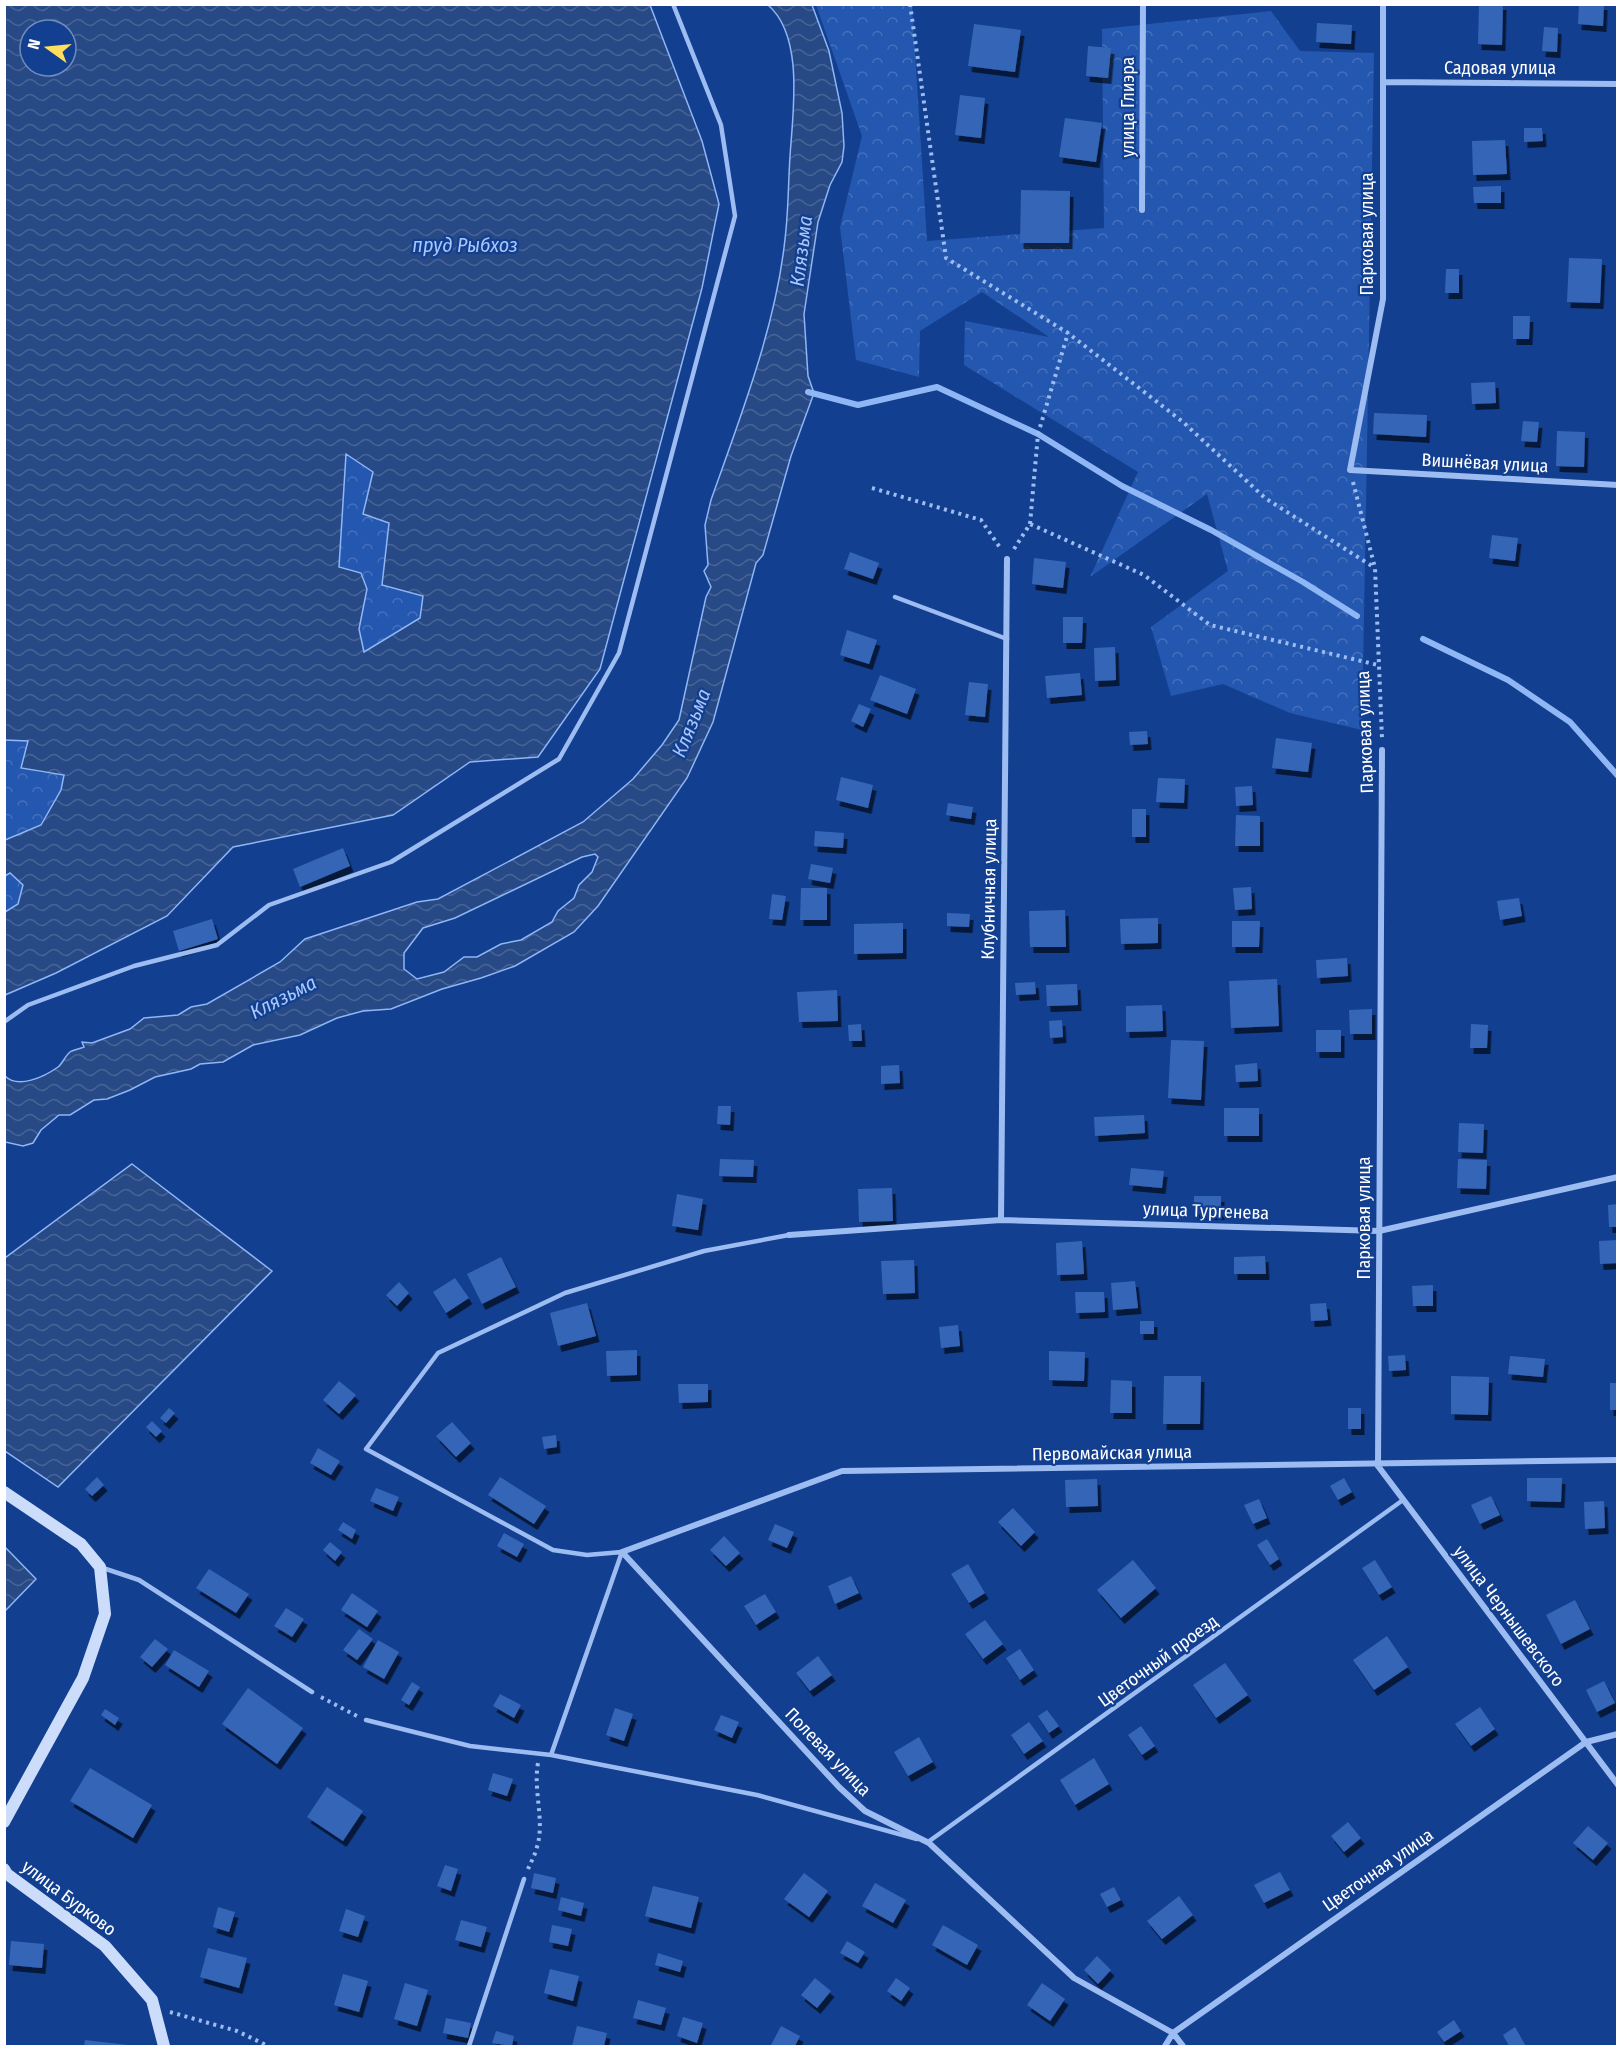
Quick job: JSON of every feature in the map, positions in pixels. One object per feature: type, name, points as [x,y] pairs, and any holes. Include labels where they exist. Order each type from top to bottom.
[{"type":"street","name":"улица Глиэра","points":[[1142,210],[1143,4]]},
{"type":"street","name":"Парковая улица","points":[[1350,470],[1383,298],[1383,4]]},
{"type":"street","name":"Садовая улица","points":[[1383,82],[1617,84]]},
{"type":"street","name":"Вишнёвая улица","points":[[1350,470],[1617,485]]},
{"type":"street","name":"Клубничная улица","points":[[1001,1220],[1007,559]]},
{"type":"street","name":"Парковая улица","points":[[1378,1466],[1383,750]]},
{"type":"street","name":"улица Тургенева","points":[[789,1236],[1001,1220],[1379,1231],[1617,1177]]},
{"type":"street","name":"Первомайская улица","points":[[622,1552],[842,1471],[1378,1466],[1617,1460]]},
{"type":"street","name":"улица Чернышевского","points":[[1378,1466],[1617,1785]]},
{"type":"street","points":[[4,1492],[81,1544],[100,1567],[105,1614],[83,1678],[4,1822]]},
{"type":"street","name":"Полевая улица","points":[[622,1552],[632,1566],[838,1786],[865,1811],[929,1843],[1074,1978],[1173,2033],[1183,2046]]},
{"type":"street","name":"Цветочная улица","points":[[1165,2046],[1173,2033],[1586,1742],[1617,1734]]},
{"type":"street","name":"улица Бурково","points":[[4,1869],[7,1874],[105,1946],[152,2000],[164,2046]]},
{"type":"lane","points":[[4,1022],[28,1005],[112,974],[217,945],[269,905],[391,862],[559,759],[619,652],[735,216],[721,125],[673,4]]},
{"type":"lane","points":[[895,597],[1007,639]]},
{"type":"lane","points":[[551,1755],[622,1552],[587,1555],[553,1550],[366,1449],[438,1353],[565,1293],[704,1251],[789,1236]]},
{"type":"lane","name":"Цветочный проезд","points":[[929,1843],[1402,1500]]},
{"type":"lane","points":[[100,1567],[139,1580],[312,1692]]},
{"type":"lane","points":[[366,1720],[470,1746],[540,1753],[757,1795],[929,1843]]},
{"type":"lane","points":[[469,2046],[524,1879]]},
{"type":"path","points":[[910,4],[946,258],[1068,333],[1183,422],[1265,498],[1375,567]]},
{"type":"path","points":[[872,488],[981,520],[1007,559],[1030,524],[1038,434],[1068,333]]},
{"type":"path","name":"Парковая улица","points":[[1350,470],[1375,567],[1383,750]]},
{"type":"path","points":[[1030,524],[1144,575],[1210,625],[1378,665]]},
{"type":"path","points":[[312,1692],[366,1720]]},
{"type":"path","points":[[524,1879],[538,1846],[539,1814],[535,1783],[540,1753]]},
{"type":"path","points":[[153,2007],[237,2031],[268,2046]]},
{"type":"green space","points":[[816,5],[912,5],[927,241],[1104,228],[1102,29],[1271,11],[1300,51],[1374,53],[1362,730],[1290,713],[1223,684],[1171,696],[1151,627],[1228,571],[1207,494],[1090,577],[1138,472],[964,365],[965,321],[1049,337],[982,292],[920,331],[919,377],[856,360],[840,227],[862,136]]},
{"type":"green space","points":[[346,453],[373,472],[389,523],[382,585],[423,596],[420,618],[364,653],[359,629],[367,589],[361,573],[339,567]]},
{"type":"green space","points":[[5,740],[28,741],[37,772],[64,775],[61,790],[41,825],[5,840]]},
{"type":"green space","points":[[10,873],[23,884],[18,904],[5,912],[5,876]]},
{"type":"water","name":"пруд Рыбхоз","points":[[5,4],[650,5],[702,141],[719,204],[702,288],[600,669],[538,757],[470,762],[393,815],[233,847],[167,916],[56,973],[5,995],[5,912],[18,904],[23,885],[10,873],[5,876],[5,840],[41,825],[61,790],[64,775],[21,768],[28,741],[5,740]],"holes":[[[346,454],[373,472],[363,514],[389,523],[382,585],[423,596],[420,618],[364,652],[359,629],[367,589],[361,573],[339,567]]]},
{"type":"water","name":"Клязьма","points":[[768,5],[812,5],[829,51],[842,113],[844,146],[842,162],[830,185],[818,222],[804,314],[808,376],[814,393],[791,456],[763,555],[756,563],[713,722],[687,778],[598,906],[574,932],[515,966],[442,989],[391,1009],[363,1011],[337,1018],[300,1035],[253,1045],[223,1062],[200,1064],[191,1069],[155,1077],[107,1099],[94,1100],[70,1115],[59,1115],[41,1130],[33,1143],[23,1146],[5,1142],[5,1076],[10,1080],[24,1082],[39,1078],[58,1067],[70,1052],[84,1047],[82,1042],[92,1043],[130,1029],[144,1018],[178,1015],[191,1007],[207,1004],[280,962],[305,939],[417,902],[438,899],[583,822],[633,779],[662,745],[679,720],[706,597],[711,587],[704,571],[708,565],[705,525],[711,500],[756,371],[774,305],[780,272],[787,215],[794,89],[791,51],[779,18]],"holes":[[[595,854],[598,857],[592,872],[579,885],[574,898],[558,911],[552,922],[521,940],[501,944],[477,957],[464,957],[444,972],[417,979],[404,969],[404,953],[423,928],[455,918],[582,857]]]},
{"type":"water","points":[[132,1164],[272,1271],[58,1487],[5,1451],[5,1258]]},
{"type":"water","points":[[4,1546],[36,1579],[6,1610],[4,1610]]},
{"type":"building","points":[[1479,4],[1503,4],[1502,45],[1478,44]]},
{"type":"building","points":[[1579,4],[1604,4],[1603,26],[1578,24]]},
{"type":"building","points":[[1317,23],[1352,25],[1351,44],[1316,42]]},
{"type":"building","points":[[974,24],[1021,30],[1015,72],[968,66]]},
{"type":"building","points":[[1544,27],[1558,28],[1557,52],[1542,51]]},
{"type":"building","points":[[1088,46],[1111,48],[1108,78],[1086,76]]},
{"type":"building","points":[[960,95],[985,98],[981,138],[955,135]]},
{"type":"building","points":[[1065,118],[1102,123],[1096,162],[1059,157]]},
{"type":"building","points":[[1524,128],[1542,128],[1543,141],[1524,142]]},
{"type":"building","points":[[1505,140],[1507,174],[1473,175],[1472,141]]},
{"type":"building","points":[[1501,186],[1501,203],[1474,203],[1473,187]]},
{"type":"building","points":[[1021,190],[1070,191],[1069,243],[1020,243]]},
{"type":"building","points":[[1569,258],[1602,259],[1600,303],[1567,302]]},
{"type":"building","points":[[1446,269],[1459,269],[1459,293],[1445,293]]},
{"type":"building","points":[[1513,316],[1530,316],[1529,339],[1513,339]]},
{"type":"building","points":[[1495,382],[1496,403],[1472,404],[1471,383]]},
{"type":"building","points":[[1374,413],[1427,415],[1426,437],[1373,434]]},
{"type":"building","points":[[1523,421],[1539,422],[1537,442],[1521,441]]},
{"type":"building","points":[[1557,431],[1585,432],[1584,467],[1556,466]]},
{"type":"building","points":[[1492,535],[1518,538],[1515,561],[1489,558]]},
{"type":"building","points":[[850,552],[879,563],[873,579],[844,569]]},
{"type":"building","points":[[1034,558],[1066,562],[1063,588],[1032,584]]},
{"type":"building","points":[[1063,617],[1083,617],[1082,643],[1063,643]]},
{"type":"building","points":[[847,630],[877,640],[869,664],[840,655]]},
{"type":"building","points":[[1115,647],[1116,680],[1095,681],[1094,648]]},
{"type":"building","points":[[1080,673],[1082,695],[1047,698],[1045,676]]},
{"type":"building","points":[[880,675],[916,689],[907,714],[870,700]]},
{"type":"building","points":[[969,682],[988,684],[985,717],[965,715]]},
{"type":"building","points":[[859,704],[871,709],[863,727],[851,721]]},
{"type":"building","points":[[1147,731],[1148,744],[1130,745],[1129,732]]},
{"type":"building","points":[[1276,738],[1312,743],[1308,772],[1272,768]]},
{"type":"building","points":[[841,777],[873,785],[868,808],[836,800]]},
{"type":"building","points":[[1158,778],[1185,779],[1184,803],[1156,802]]},
{"type":"building","points":[[1252,786],[1253,805],[1236,806],[1235,787]]},
{"type":"building","points":[[948,803],[973,807],[971,819],[946,815]]},
{"type":"building","points":[[1132,809],[1146,809],[1146,837],[1132,837]]},
{"type":"building","points":[[1236,815],[1260,816],[1260,846],[1235,846]]},
{"type":"building","points":[[815,831],[844,833],[843,848],[814,846]]},
{"type":"building","points":[[343,848],[350,866],[300,887],[293,869]]},
{"type":"building","points":[[811,864],[833,868],[830,883],[808,879]]},
{"type":"building","points":[[1251,887],[1252,909],[1235,910],[1233,888]]},
{"type":"building","points":[[801,888],[827,888],[827,920],[800,920]]},
{"type":"building","points":[[772,894],[786,896],[782,920],[769,919]]},
{"type":"building","points":[[1519,898],[1522,916],[1500,920],[1497,901]]},
{"type":"building","points":[[1065,910],[1066,947],[1030,947],[1029,911]]},
{"type":"building","points":[[947,913],[970,914],[969,927],[947,926]]},
{"type":"building","points":[[1158,918],[1158,943],[1121,944],[1120,919]]},
{"type":"building","points":[[212,919],[218,939],[179,951],[173,931]]},
{"type":"building","points":[[1232,921],[1260,921],[1259,947],[1232,947]]},
{"type":"building","points":[[903,923],[903,953],[854,954],[854,924]]},
{"type":"building","points":[[1347,958],[1348,976],[1317,978],[1316,960]]},
{"type":"building","points":[[1277,979],[1279,1026],[1231,1028],[1229,981]]},
{"type":"building","points":[[1035,982],[1036,994],[1016,995],[1015,983]]},
{"type":"building","points":[[1077,984],[1078,1005],[1047,1006],[1046,985]]},
{"type":"building","points":[[837,990],[838,1021],[799,1022],[797,992]]},
{"type":"building","points":[[1162,1005],[1163,1031],[1126,1032],[1126,1006]]},
{"type":"building","points":[[1372,1009],[1372,1034],[1350,1034],[1349,1010]]},
{"type":"building","points":[[1062,1020],[1063,1037],[1050,1038],[1049,1021]]},
{"type":"building","points":[[861,1024],[862,1041],[849,1041],[848,1025]]},
{"type":"building","points":[[1471,1024],[1488,1025],[1487,1048],[1470,1048]]},
{"type":"building","points":[[1316,1030],[1341,1030],[1341,1052],[1316,1052]]},
{"type":"building","points":[[1171,1040],[1204,1041],[1201,1100],[1168,1098]]},
{"type":"building","points":[[1257,1063],[1258,1081],[1236,1082],[1235,1065]]},
{"type":"building","points":[[899,1065],[900,1083],[881,1084],[881,1066]]},
{"type":"building","points":[[718,1106],[731,1106],[730,1125],[717,1124]]},
{"type":"building","points":[[1224,1108],[1259,1108],[1259,1136],[1224,1136]]},
{"type":"building","points":[[1144,1115],[1145,1133],[1095,1136],[1094,1117]]},
{"type":"building","points":[[1459,1123],[1484,1124],[1483,1153],[1458,1152]]},
{"type":"building","points":[[720,1159],[754,1160],[753,1177],[719,1176]]},
{"type":"building","points":[[1458,1159],[1487,1160],[1486,1189],[1457,1188]]},
{"type":"building","points":[[1131,1168],[1164,1171],[1162,1188],[1129,1185]]},
{"type":"building","points":[[892,1188],[893,1221],[859,1222],[858,1189]]},
{"type":"building","points":[[677,1194],[703,1199],[698,1230],[672,1226]]},
{"type":"building","points":[[1194,1196],[1221,1196],[1221,1214],[1194,1214]]},
{"type":"building","points":[[1618,1204],[1618,1227],[1609,1227],[1608,1205]]},
{"type":"building","points":[[1618,1240],[1618,1263],[1600,1264],[1599,1241]]},
{"type":"building","points":[[1082,1241],[1084,1274],[1057,1275],[1056,1243]]},
{"type":"building","points":[[1265,1256],[1266,1274],[1234,1274],[1234,1257]]},
{"type":"building","points":[[501,1257],[516,1287],[482,1304],[467,1274]]},
{"type":"building","points":[[914,1260],[915,1293],[883,1294],[881,1261]]},
{"type":"building","points":[[455,1278],[469,1298],[446,1313],[433,1292]]},
{"type":"building","points":[[1135,1281],[1138,1308],[1113,1310],[1111,1283]]},
{"type":"building","points":[[399,1282],[409,1293],[397,1306],[386,1295]]},
{"type":"building","points":[[1433,1285],[1433,1306],[1413,1306],[1412,1286]]},
{"type":"building","points":[[1075,1292],[1104,1292],[1105,1312],[1076,1313]]},
{"type":"building","points":[[587,1303],[596,1336],[558,1346],[550,1313]]},
{"type":"building","points":[[1326,1303],[1328,1320],[1311,1321],[1310,1304]]},
{"type":"building","points":[[1140,1321],[1154,1321],[1154,1334],[1140,1334]]},
{"type":"building","points":[[958,1325],[960,1346],[941,1348],[939,1327]]},
{"type":"building","points":[[637,1350],[637,1375],[607,1376],[606,1351]]},
{"type":"building","points":[[1049,1351],[1085,1352],[1084,1381],[1049,1380]]},
{"type":"building","points":[[1405,1355],[1406,1370],[1389,1371],[1388,1356]]},
{"type":"building","points":[[1510,1356],[1545,1359],[1543,1377],[1508,1374]]},
{"type":"building","points":[[1164,1376],[1201,1376],[1200,1424],[1163,1424]]},
{"type":"building","points":[[1451,1376],[1489,1377],[1488,1415],[1451,1414]]},
{"type":"building","points":[[1111,1380],[1132,1381],[1132,1413],[1110,1413]]},
{"type":"building","points":[[339,1381],[356,1395],[339,1414],[323,1400]]},
{"type":"building","points":[[1610,1383],[1618,1383],[1618,1410],[1610,1410]]},
{"type":"building","points":[[678,1384],[708,1384],[708,1402],[679,1403]]},
{"type":"building","points":[[169,1408],[175,1413],[166,1423],[160,1418]]},
{"type":"building","points":[[1348,1408],[1361,1408],[1361,1429],[1348,1429]]},
{"type":"building","points":[[152,1421],[162,1431],[156,1437],[146,1427]]},
{"type":"building","points":[[452,1422],[471,1443],[456,1457],[436,1436]]},
{"type":"building","points":[[556,1435],[557,1447],[544,1449],[542,1437]]},
{"type":"building","points":[[318,1448],[340,1461],[331,1475],[310,1463]]},
{"type":"building","points":[[97,1477],[104,1485],[92,1496],[85,1489]]},
{"type":"building","points":[[500,1477],[546,1506],[534,1524],[488,1495]]},
{"type":"building","points":[[1344,1478],[1352,1492],[1338,1500],[1330,1486]]},
{"type":"building","points":[[1527,1478],[1562,1478],[1561,1502],[1527,1501]]},
{"type":"building","points":[[1097,1479],[1098,1506],[1066,1507],[1065,1480]]},
{"type":"building","points":[[376,1488],[399,1497],[393,1511],[370,1501]]},
{"type":"building","points":[[1491,1496],[1500,1515],[1480,1524],[1471,1505]]},
{"type":"building","points":[[1259,1499],[1267,1518],[1253,1524],[1244,1505]]},
{"type":"building","points":[[1604,1501],[1605,1528],[1585,1529],[1584,1502]]},
{"type":"building","points":[[1013,1508],[1035,1532],[1021,1546],[998,1522]]},
{"type":"building","points":[[343,1522],[356,1530],[352,1539],[338,1530]]},
{"type":"building","points":[[775,1524],[794,1532],[787,1548],[768,1540]]},
{"type":"building","points":[[504,1533],[524,1544],[517,1557],[497,1546]]},
{"type":"building","points":[[724,1536],[740,1553],[726,1566],[710,1550]]},
{"type":"building","points":[[1267,1539],[1279,1559],[1270,1565],[1257,1545]]},
{"type":"building","points":[[330,1542],[342,1552],[335,1561],[323,1550]]},
{"type":"building","points":[[1133,1560],[1156,1588],[1121,1618],[1097,1590]]},
{"type":"building","points":[[1375,1560],[1392,1587],[1379,1595],[1362,1568]]},
{"type":"building","points":[[968,1564],[985,1593],[969,1603],[951,1574]]},
{"type":"building","points":[[209,1569],[249,1594],[236,1613],[196,1588]]},
{"type":"building","points":[[851,1576],[859,1593],[835,1604],[828,1586]]},
{"type":"building","points":[[352,1593],[378,1611],[367,1627],[341,1610]]},
{"type":"building","points":[[765,1594],[776,1612],[756,1625],[744,1606]]},
{"type":"building","points":[[1575,1600],[1590,1629],[1561,1644],[1546,1615]]},
{"type":"building","points":[[286,1608],[304,1619],[292,1637],[274,1626]]},
{"type":"building","points":[[985,1620],[1003,1644],[983,1659],[965,1634]]},
{"type":"building","points":[[359,1629],[373,1639],[357,1660],[343,1650]]},
{"type":"building","points":[[1387,1636],[1408,1667],[1374,1690],[1353,1660]]},
{"type":"building","points":[[155,1639],[168,1649],[152,1667],[140,1657]]},
{"type":"building","points":[[378,1640],[399,1652],[384,1679],[363,1667]]},
{"type":"building","points":[[1020,1649],[1034,1670],[1020,1680],[1006,1658]]},
{"type":"building","points":[[174,1650],[209,1671],[199,1687],[165,1665]]},
{"type":"building","points":[[818,1656],[832,1675],[810,1691],[796,1673]]},
{"type":"building","points":[[1225,1663],[1248,1695],[1216,1718],[1193,1685]]},
{"type":"building","points":[[1604,1681],[1615,1703],[1597,1712],[1586,1690]]},
{"type":"building","points":[[412,1682],[420,1687],[409,1705],[401,1700]]},
{"type":"building","points":[[248,1688],[303,1728],[277,1764],[222,1724]]},
{"type":"building","points":[[500,1694],[521,1705],[514,1718],[493,1706]]},
{"type":"building","points":[[1480,1707],[1495,1729],[1471,1746],[1455,1724]]},
{"type":"building","points":[[615,1708],[633,1714],[624,1741],[606,1735]]},
{"type":"building","points":[[105,1709],[119,1718],[115,1725],[101,1715]]},
{"type":"building","points":[[1047,1710],[1059,1726],[1049,1733],[1038,1716]]},
{"type":"building","points":[[721,1715],[739,1722],[732,1738],[714,1730]]},
{"type":"building","points":[[1029,1722],[1043,1741],[1024,1754],[1011,1735]]},
{"type":"building","points":[[1141,1726],[1155,1746],[1142,1755],[1128,1735]]},
{"type":"building","points":[[919,1737],[933,1762],[908,1776],[894,1752]]},
{"type":"building","points":[[1094,1758],[1109,1784],[1075,1805],[1060,1780]]},
{"type":"building","points":[[90,1768],[152,1805],[133,1838],[70,1801]]},
{"type":"building","points":[[493,1773],[513,1779],[507,1796],[488,1790]]},
{"type":"building","points":[[327,1787],[363,1811],[343,1841],[307,1817]]},
{"type":"building","points":[[1348,1822],[1361,1838],[1344,1852],[1331,1836]]},
{"type":"building","points":[[1588,1826],[1608,1843],[1593,1860],[1573,1843]]},
{"type":"building","points":[[445,1865],[458,1869],[451,1891],[437,1886]]},
{"type":"building","points":[[1280,1872],[1290,1890],[1264,1903],[1254,1885]]},
{"type":"building","points":[[534,1873],[556,1878],[553,1893],[531,1888]]},
{"type":"building","points":[[804,1873],[828,1891],[809,1917],[784,1899]]},
{"type":"building","points":[[875,1883],[906,1900],[893,1923],[862,1906]]},
{"type":"building","points":[[653,1886],[699,1897],[691,1928],[645,1916]]},
{"type":"building","points":[[1114,1887],[1121,1900],[1107,1907],[1100,1894]]},
{"type":"building","points":[[1179,1896],[1193,1915],[1162,1939],[1147,1921]]},
{"type":"building","points":[[561,1897],[584,1903],[581,1916],[558,1910]]},
{"type":"building","points":[[218,1907],[235,1912],[229,1932],[213,1927]]},
{"type":"building","points":[[346,1909],[365,1916],[358,1937],[339,1931]]},
{"type":"building","points":[[461,1920],[487,1927],[481,1947],[455,1940]]},
{"type":"building","points":[[552,1925],[572,1929],[568,1946],[549,1942]]},
{"type":"building","points":[[943,1925],[978,1945],[967,1965],[932,1945]]},
{"type":"building","points":[[11,1941],[44,1944],[42,1968],[9,1965]]},
{"type":"building","points":[[847,1941],[865,1952],[858,1963],[840,1953]]},
{"type":"building","points":[[208,1948],[247,1958],[239,1988],[200,1977]]},
{"type":"building","points":[[658,1953],[683,1961],[680,1972],[655,1965]]},
{"type":"building","points":[[1097,1956],[1111,1970],[1098,1984],[1084,1970]]},
{"type":"building","points":[[550,1969],[579,1976],[573,2001],[544,1993]]},
{"type":"building","points":[[343,1974],[368,1981],[359,2012],[334,2005]]},
{"type":"building","points":[[815,1978],[831,1991],[817,2008],[801,1995]]},
{"type":"building","points":[[896,1978],[910,1988],[901,2001],[887,1991]]},
{"type":"building","points":[[405,1983],[428,1990],[417,2026],[394,2019]]},
{"type":"building","points":[[1042,1983],[1065,1999],[1050,2021],[1027,2005]]},
{"type":"building","points":[[638,2000],[666,2008],[661,2025],[633,2018]]},
{"type":"building","points":[[683,2017],[703,2023],[697,2043],[677,2036]]},
{"type":"building","points":[[446,2018],[471,2023],[468,2038],[443,2033]]},
{"type":"building","points":[[1454,2020],[1461,2031],[1444,2042],[1437,2032]]},
{"type":"building","points":[[577,2026],[607,2033],[604,2046],[572,2046]]},
{"type":"building","points":[[781,2026],[800,2036],[795,2046],[771,2045]]},
{"type":"building","points":[[1515,2027],[1526,2046],[1509,2046],[1503,2035]]},
{"type":"building","points":[[496,2031],[514,2036],[512,2046],[492,2043]]},
{"type":"building","points":[[85,2040],[128,2045],[128,2046],[84,2046]]},
{"type":"waterway","points":[[808,392],[858,405],[937,387],[1038,434],[1122,486],[1211,530],[1303,582],[1357,616]]},
{"type":"waterway","points":[[1423,639],[1508,680],[1570,722],[1618,776]]}]
